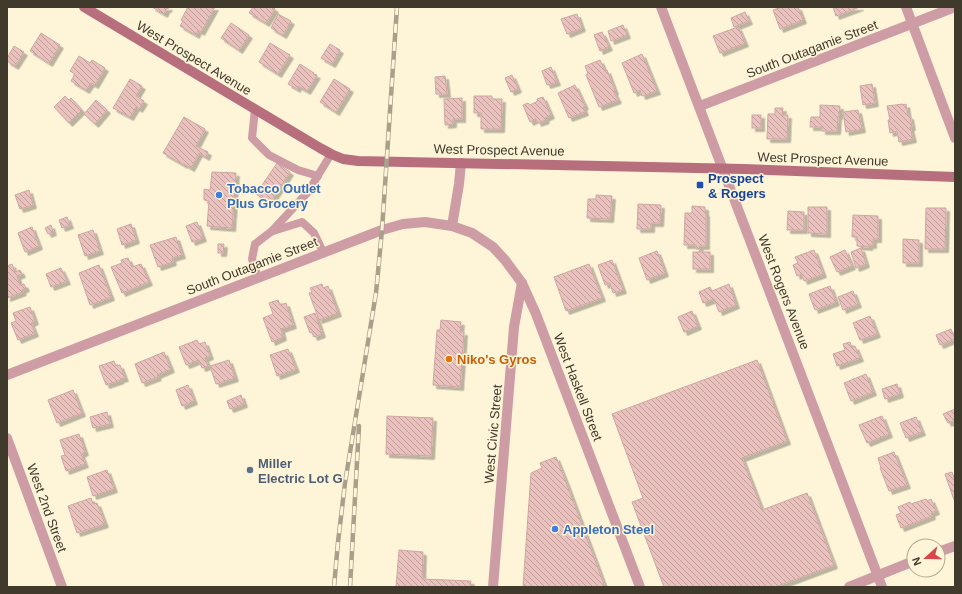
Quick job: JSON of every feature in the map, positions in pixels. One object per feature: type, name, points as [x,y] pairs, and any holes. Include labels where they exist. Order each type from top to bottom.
[{"type":"main road","name":"West Prospect Avenue","points":[[84,7],[330,154],[342,158],[358,161],[744,169],[955,177]]},
{"type":"street","name":"West Rogers Avenue","points":[[661,7],[882,587]]},
{"type":"street","points":[[906,7],[955,138]]},
{"type":"street","name":"South Outagamie Street","points":[[700,106],[955,7]]},
{"type":"street","points":[[452,226],[461,163]]},
{"type":"street","name":"South Outagamie Street","points":[[7,375],[382,230],[403,224],[425,222],[452,226]]},
{"type":"street","name":"West Haskell Street","points":[[452,226],[472,233],[493,247],[522,283],[536,314],[640,587]]},
{"type":"street","name":"West Civic Street","points":[[493,587],[514,327],[522,283]]},
{"type":"street","name":"West 2nd Street","points":[[7,440],[62,587]]},
{"type":"street","points":[[849,587],[906,565]]},
{"type":"lane","points":[[255,109],[252,138],[269,155],[298,170],[318,176]]},
{"type":"lane","points":[[258,278],[252,259],[255,244],[272,231],[308,192],[330,154]]},
{"type":"lane","points":[[272,231],[302,222],[314,233],[323,252]]},
{"type":"building","points":[[152,7],[169,7],[164,14]]},
{"type":"building","points":[[188,7],[215,7],[201,32],[198,30],[196,35],[180,26],[183,21],[181,20]]},
{"type":"building","points":[[253,7],[272,7],[275,9],[266,23],[249,13]]},
{"type":"building","points":[[782,7],[798,7],[803,20],[780,29],[773,10]]},
{"type":"building","points":[[833,7],[860,7],[836,16]]},
{"type":"building","points":[[745,12],[749,21],[734,27],[731,18]]},
{"type":"building","points":[[278,14],[291,21],[283,35],[271,28]]},
{"type":"building","points":[[577,14],[582,28],[567,34],[561,19]]},
{"type":"building","points":[[231,23],[249,35],[239,50],[221,38]]},
{"type":"building","points":[[623,25],[627,35],[611,41],[608,31]]},
{"type":"building","points":[[738,27],[745,43],[720,53],[713,36]]},
{"type":"building","points":[[602,32],[609,47],[600,51],[594,35]]},
{"type":"building","points":[[41,33],[60,45],[49,63],[30,51]]},
{"type":"building","points":[[270,43],[290,55],[278,74],[259,62]]},
{"type":"building","points":[[330,44],[340,50],[332,64],[321,58]]},
{"type":"building","points":[[14,46],[24,52],[15,66],[7,61],[7,58]]},
{"type":"building","points":[[642,54],[657,91],[642,96],[640,90],[634,93],[622,63]]},
{"type":"building","points":[[79,56],[90,63],[92,60],[105,68],[95,85],[91,83],[86,90],[71,81],[75,74],[70,71]]},
{"type":"building","points":[[600,60],[605,71],[607,70],[618,100],[599,107],[586,75],[588,74],[585,66]]},
{"type":"building","points":[[300,64],[314,73],[313,74],[317,75],[307,91],[298,86],[297,89],[288,84]]},
{"type":"building","points":[[551,67],[557,82],[547,85],[542,71]]},
{"type":"building","points":[[512,75],[518,89],[511,92],[505,78]]},
{"type":"building","points":[[445,76],[447,94],[436,94],[435,77]]},
{"type":"building","points":[[130,79],[142,86],[136,96],[144,101],[139,109],[136,107],[130,117],[113,108]]},
{"type":"building","points":[[334,79],[350,89],[336,112],[320,102]]},
{"type":"building","points":[[872,84],[875,103],[863,105],[860,86]]},
{"type":"building","points":[[575,85],[585,106],[583,107],[585,112],[569,118],[558,93]]},
{"type":"building","points":[[65,96],[69,100],[71,98],[82,110],[69,123],[54,107]]},
{"type":"building","points":[[474,96],[492,96],[492,99],[502,99],[501,129],[481,129],[481,113],[474,113]]},
{"type":"building","points":[[543,97],[551,115],[545,118],[546,120],[538,123],[536,119],[530,122],[523,105],[528,103],[530,105],[538,101],[537,99]]},
{"type":"building","points":[[462,98],[462,119],[453,119],[453,124],[445,125],[444,99]]},
{"type":"building","points":[[96,100],[107,110],[95,124],[84,114]]},
{"type":"building","points":[[906,104],[908,116],[910,116],[912,127],[910,127],[913,139],[899,142],[897,131],[890,133],[888,120],[890,120],[887,106]]},
{"type":"building","points":[[820,105],[840,106],[837,131],[822,131],[822,127],[810,127],[811,117],[820,117]]},
{"type":"building","points":[[775,108],[783,108],[782,115],[788,115],[787,139],[767,139],[768,114],[775,114]]},
{"type":"building","points":[[858,110],[862,129],[846,132],[843,112]]},
{"type":"building","points":[[752,115],[761,115],[761,128],[752,128]]},
{"type":"building","points":[[184,117],[205,129],[196,146],[208,152],[206,157],[199,153],[191,168],[163,153]]},
{"type":"building","points":[[277,163],[290,172],[270,203],[256,194]]},
{"type":"building","name":"Tobacco Outlet Plus Grocery","points":[[212,172],[236,173],[232,228],[207,226],[209,201],[204,200],[204,189],[210,190]]},
{"type":"building","points":[[29,190],[33,205],[20,209],[15,195]]},
{"type":"building","points":[[596,195],[612,196],[610,219],[587,218],[588,199],[596,199]]},
{"type":"building","points":[[638,204],[661,205],[660,223],[651,223],[651,229],[637,229]]},
{"type":"building","points":[[692,206],[705,207],[706,246],[699,246],[700,249],[696,249],[696,245],[684,245],[685,213],[692,213]]},
{"type":"building","points":[[808,207],[827,207],[827,234],[808,233]]},
{"type":"building","points":[[926,208],[946,208],[945,249],[925,249]]},
{"type":"building","points":[[788,211],[804,212],[804,230],[787,230]]},
{"type":"building","points":[[853,215],[878,216],[878,239],[873,239],[873,245],[869,245],[869,247],[857,246],[857,237],[852,237]]},
{"type":"building","points":[[67,217],[70,225],[62,228],[59,220]]},
{"type":"building","points":[[197,222],[203,238],[192,242],[186,226]]},
{"type":"building","points":[[131,224],[136,240],[122,245],[117,229]]},
{"type":"building","points":[[51,225],[53,232],[48,234],[45,228]]},
{"type":"building","points":[[32,227],[39,246],[25,252],[18,233]]},
{"type":"building","points":[[93,230],[100,251],[85,256],[78,235]]},
{"type":"building","points":[[176,237],[182,255],[172,258],[173,262],[158,267],[150,245]]},
{"type":"building","points":[[903,239],[919,240],[919,263],[903,263]]},
{"type":"building","points":[[218,244],[224,244],[223,253],[218,253]]},
{"type":"building","points":[[861,248],[866,264],[856,268],[851,252]]},
{"type":"building","points":[[814,250],[823,274],[804,281],[801,274],[797,276],[793,265],[798,263],[795,257]]},
{"type":"building","points":[[845,250],[852,266],[837,272],[830,257]]},
{"type":"building","points":[[657,251],[665,273],[647,280],[639,258]]},
{"type":"building","points":[[693,252],[710,252],[710,269],[693,269]]},
{"type":"building","points":[[128,258],[132,267],[141,264],[149,282],[122,293],[111,267],[122,263],[121,260]]},
{"type":"building","points":[[612,260],[623,290],[613,293],[610,283],[605,285],[598,265]]},
{"type":"building","points":[[12,264],[15,272],[20,270],[22,274],[17,276],[20,285],[24,284],[26,288],[22,290],[23,292],[7,298],[7,266]]},
{"type":"building","points":[[589,264],[602,298],[566,311],[554,277]]},
{"type":"building","points":[[99,265],[111,297],[90,305],[79,273]]},
{"type":"building","points":[[61,268],[67,281],[51,287],[46,274]]},
{"type":"building","points":[[322,284],[323,288],[328,286],[338,313],[319,320],[309,293],[312,292],[310,288]]},
{"type":"building","points":[[729,284],[736,305],[719,312],[714,299],[703,303],[699,292],[710,287],[712,291]]},
{"type":"building","points":[[830,286],[836,302],[815,310],[809,294]]},
{"type":"building","points":[[853,291],[858,304],[843,310],[838,297]]},
{"type":"building","points":[[278,300],[280,305],[286,303],[293,325],[281,329],[283,337],[272,342],[263,318],[273,314],[269,303]]},
{"type":"building","points":[[30,307],[35,321],[31,323],[35,333],[18,340],[11,323],[16,321],[13,313]]},
{"type":"building","points":[[692,311],[698,326],[684,332],[678,317]]},
{"type":"building","points":[[315,313],[322,334],[314,337],[312,332],[310,333],[304,317]]},
{"type":"building","points":[[870,316],[877,334],[860,340],[853,323]]},
{"type":"building","name":"Niko's Gyros","points":[[441,320],[461,322],[460,332],[464,332],[460,387],[433,385],[437,330],[440,330]]},
{"type":"building","points":[[951,329],[955,339],[940,345],[936,335]]},
{"type":"building","points":[[197,340],[199,344],[205,342],[210,356],[205,358],[208,366],[202,368],[199,360],[186,365],[179,347]]},
{"type":"building","points":[[850,342],[852,348],[855,346],[860,358],[837,366],[833,354],[845,350],[843,344]]},
{"type":"building","points":[[288,349],[296,369],[277,376],[270,355]]},
{"type":"building","points":[[164,352],[171,369],[157,375],[158,377],[142,383],[135,364]]},
{"type":"building","points":[[229,360],[235,378],[216,384],[210,366]]},
{"type":"building","points":[[757,360],[787,441],[742,458],[762,510],[807,493],[834,565],[775,587],[664,587],[632,502],[643,498],[612,414]]},
{"type":"building","points":[[114,361],[116,366],[120,365],[125,378],[106,385],[99,366]]},
{"type":"building","points":[[866,374],[873,392],[851,401],[844,383]]},
{"type":"building","points":[[897,384],[900,394],[885,399],[882,389]]},
{"type":"building","points":[[188,385],[194,401],[182,406],[176,390]]},
{"type":"building","points":[[73,390],[82,413],[57,423],[48,400]]},
{"type":"building","points":[[241,395],[244,404],[230,409],[227,401]]},
{"type":"building","points":[[955,409],[955,420],[948,423],[943,414]]},
{"type":"building","points":[[107,412],[110,424],[93,428],[90,417]]},
{"type":"building","points":[[387,416],[433,418],[431,456],[386,454]]},
{"type":"building","points":[[882,416],[889,434],[867,443],[859,425]]},
{"type":"building","points":[[916,417],[922,432],[906,438],[900,423]]},
{"type":"building","points":[[79,434],[85,452],[81,454],[85,464],[66,471],[61,456],[65,455],[60,440]]},
{"type":"building","points":[[894,452],[907,485],[889,491],[880,468],[878,458]]},
{"type":"building","name":"Appleton Steel","points":[[556,457],[605,587],[523,587],[531,473],[542,468],[540,463]]},
{"type":"building","points":[[107,470],[114,489],[93,496],[87,477]]},
{"type":"building","points":[[952,472],[955,480],[954,500],[945,474]]},
{"type":"building","points":[[91,498],[93,504],[97,503],[105,524],[77,533],[68,506]]},
{"type":"building","points":[[926,499],[927,501],[931,499],[936,511],[931,513],[932,516],[901,528],[896,515],[901,513],[898,507],[910,502],[911,504]]},
{"type":"building","points":[[399,550],[423,552],[422,579],[471,581],[470,587],[396,587]]},
{"type":"railway","points":[[334,587],[345,483],[376,293],[382,230],[397,7]]},
{"type":"railway","points":[[350,587],[359,426]]},
{"type":"place","name":"Prospect & Rogers","points":[[700,185]]},
{"type":"place","name":"Tobacco Outlet Plus Grocery","points":[[219,195]]},
{"type":"place","name":"Niko's Gyros","points":[[449,359]]},
{"type":"place","name":"Miller Electric Lot G","points":[[250,470]]},
{"type":"place","name":"Appleton Steel","points":[[555,529]]}]
